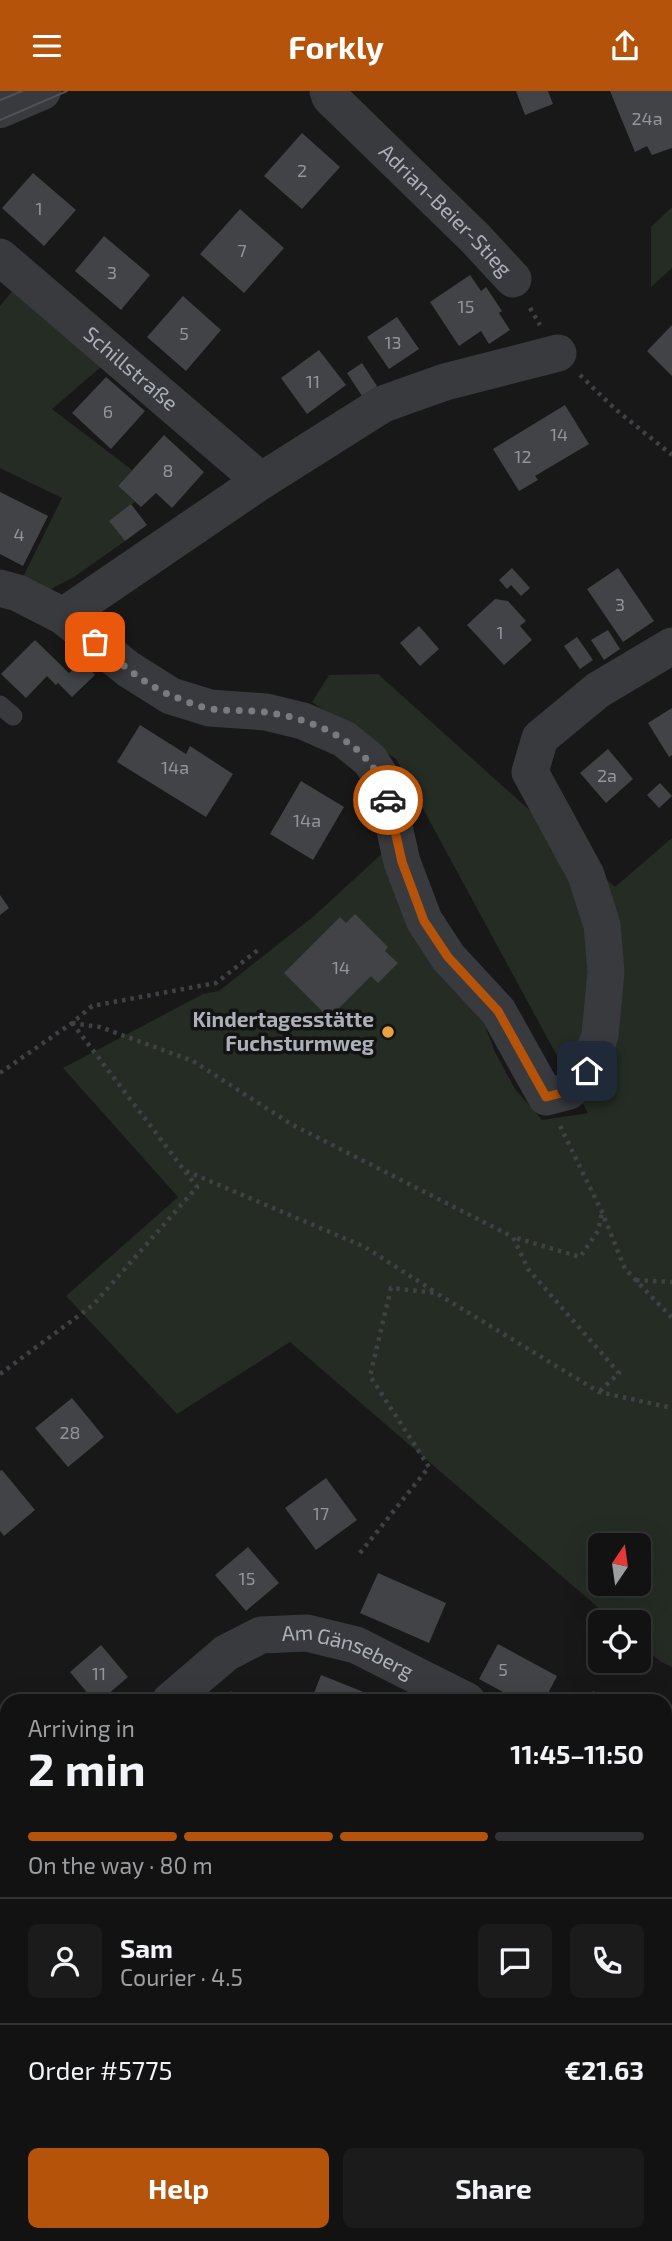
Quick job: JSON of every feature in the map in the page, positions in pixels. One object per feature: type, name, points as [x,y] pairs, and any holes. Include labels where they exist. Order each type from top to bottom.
[{"type":"street","points":[[0,109],[42,91]]},
{"type":"street","name":"Adrian-Beier-Stieg","points":[[328,91],[330,97],[475,238],[513,279]]},
{"type":"street","name":"Schillstraße","points":[[0,257],[261,481]]},
{"type":"street","points":[[62,615],[261,481],[383,404],[445,381],[558,353]]},
{"type":"street","points":[[0,588],[18,593],[62,615],[128,669],[171,696],[209,708],[266,712],[303,721],[344,739],[370,760],[384,782],[402,862],[424,921],[448,957],[498,1011],[546,1097],[569,1091],[587,1071],[600,1035],[606,972],[602,925],[586,875],[530,772],[540,738],[598,690],[672,646]]},
{"type":"street","name":"Am Gänseberg","points":[[178,1694],[226,1653],[261,1635],[307,1633],[356,1645],[453,1694]]},
{"type":"path","name":"Adrian-Beier-Stieg","points":[[513,279],[558,353],[615,409],[672,454]]},
{"type":"path","points":[[0,1073],[92,1006],[216,983],[258,950]]},
{"type":"path","points":[[72,1023],[100,1027],[193,1061],[291,1124],[513,1237],[580,1257],[598,1231],[602,1212]]},
{"type":"path","points":[[0,1374],[93,1305],[197,1187],[72,1023]]},
{"type":"path","points":[[546,1097],[602,1212],[625,1269],[672,1318]]},
{"type":"path","points":[[184,1170],[365,1248],[599,1392],[672,1408]]},
{"type":"path","points":[[513,1237],[528,1269],[619,1373],[599,1392]]},
{"type":"path","points":[[636,1280],[672,1282]]},
{"type":"path","points":[[360,1553],[429,1467],[370,1376],[391,1288],[436,1293]]},
{"type":"shaded area","points":[[672,207],[672,268],[651,287],[651,227]]},
{"type":"shaded area","points":[[14,289],[102,366],[52,409],[132,470],[118,486],[135,502],[109,521],[125,541],[74,577],[51,589],[20,583],[62,498],[0,468],[0,306]]},
{"type":"shaded area","points":[[378,674],[615,887],[672,838],[672,1667],[651,1653],[651,1610],[601,1610],[290,1342],[177,1414],[66,1296],[178,1197],[63,1068],[203,994],[219,991],[314,916],[386,850],[480,1013],[495,1052],[515,1089],[542,1120],[588,1113],[396,759],[312,702],[329,675]]},
{"type":"building","points":[[516,91],[548,91],[553,104],[525,115]]},
{"type":"building","points":[[610,91],[672,91],[672,148],[652,155],[647,146],[635,152]]},
{"type":"building","points":[[302,133],[340,167],[302,209],[264,176]]},
{"type":"building","points":[[33,173],[76,210],[44,246],[2,208]]},
{"type":"building","points":[[240,209],[284,248],[244,293],[200,254]]},
{"type":"building","points":[[104,236],[150,275],[121,310],[75,271]]},
{"type":"building","points":[[470,275],[481,291],[486,287],[502,311],[499,313],[510,330],[489,344],[481,331],[459,346],[430,302]]},
{"type":"building","points":[[183,296],[221,330],[186,371],[147,337]]},
{"type":"building","points":[[397,317],[419,349],[389,369],[367,337]]},
{"type":"building","points":[[672,325],[672,376],[647,351]]},
{"type":"building","points":[[319,350],[346,385],[307,414],[281,378]]},
{"type":"building","points":[[362,363],[377,386],[362,396],[347,373]]},
{"type":"building","points":[[106,377],[145,411],[111,449],[72,413]]},
{"type":"building","points":[[565,405],[589,444],[535,476],[538,480],[519,491],[493,449]]},
{"type":"building","points":[[164,435],[204,472],[172,508],[156,493],[141,507],[118,486]]},
{"type":"building","points":[[0,492],[48,516],[23,566],[0,554]]},
{"type":"building","points":[[131,504],[147,525],[125,541],[109,521]]},
{"type":"building","points":[[512,568],[530,588],[521,596],[511,585],[507,589],[499,580]]},
{"type":"building","points":[[618,568],[654,621],[623,642],[587,589]]},
{"type":"building","points":[[495,599],[508,601],[526,621],[520,626],[532,640],[504,665],[467,625]]},
{"type":"building","points":[[419,626],[439,649],[420,666],[400,643]]},
{"type":"building","points":[[608,630],[620,649],[604,660],[591,640]]},
{"type":"building","points":[[577,637],[593,660],[580,669],[564,646]]},
{"type":"building","points":[[35,640],[69,673],[82,661],[95,675],[72,697],[47,676],[26,698],[1,674]]},
{"type":"building","points":[[672,708],[672,755],[669,757],[648,723]]},
{"type":"building","points":[[140,725],[186,754],[190,746],[233,774],[206,817],[117,762]]},
{"type":"building","points":[[608,749],[633,779],[606,803],[580,773]]},
{"type":"building","points":[[301,781],[344,807],[313,860],[270,834]]},
{"type":"building","points":[[660,783],[672,796],[659,808],[647,795]]},
{"type":"building","points":[[0,895],[9,908],[0,915]]},
{"type":"building","points":[[355,914],[388,947],[385,951],[398,963],[378,983],[371,976],[329,1018],[284,973],[340,917],[346,923]]},
{"type":"building","points":[[72,1398],[104,1437],[68,1467],[35,1428]]},
{"type":"building","points":[[2,1470],[35,1510],[4,1536],[0,1531]]},
{"type":"building","points":[[326,1478],[357,1520],[316,1550],[285,1508]]},
{"type":"building","points":[[248,1547],[279,1583],[246,1611],[215,1575]]},
{"type":"building","points":[[378,1573],[446,1603],[429,1643],[360,1613]]},
{"type":"building","points":[[498,1644],[557,1676],[548,1694],[507,1694],[479,1679]]},
{"type":"building","points":[[101,1645],[128,1677],[108,1694],[88,1694],[70,1672]]},
{"type":"building","points":[[321,1675],[368,1694],[314,1694]]},
{"type":"tram line","points":[[0,100],[22,91]]},
{"type":"tram line","points":[[0,120],[67,91]]},
{"type":"way so far","points":[[95,642],[128,669],[171,696],[209,708],[266,712],[303,721],[344,739],[370,760],[384,782],[388,800]]},
{"type":"place","name":"Kindertagesstätte Fuchsturmweg","points":[[388,1032]]},
{"type":"route","points":[[388,800],[402,862],[424,921],[448,957],[498,1011],[546,1097],[569,1091],[587,1071]]}]
